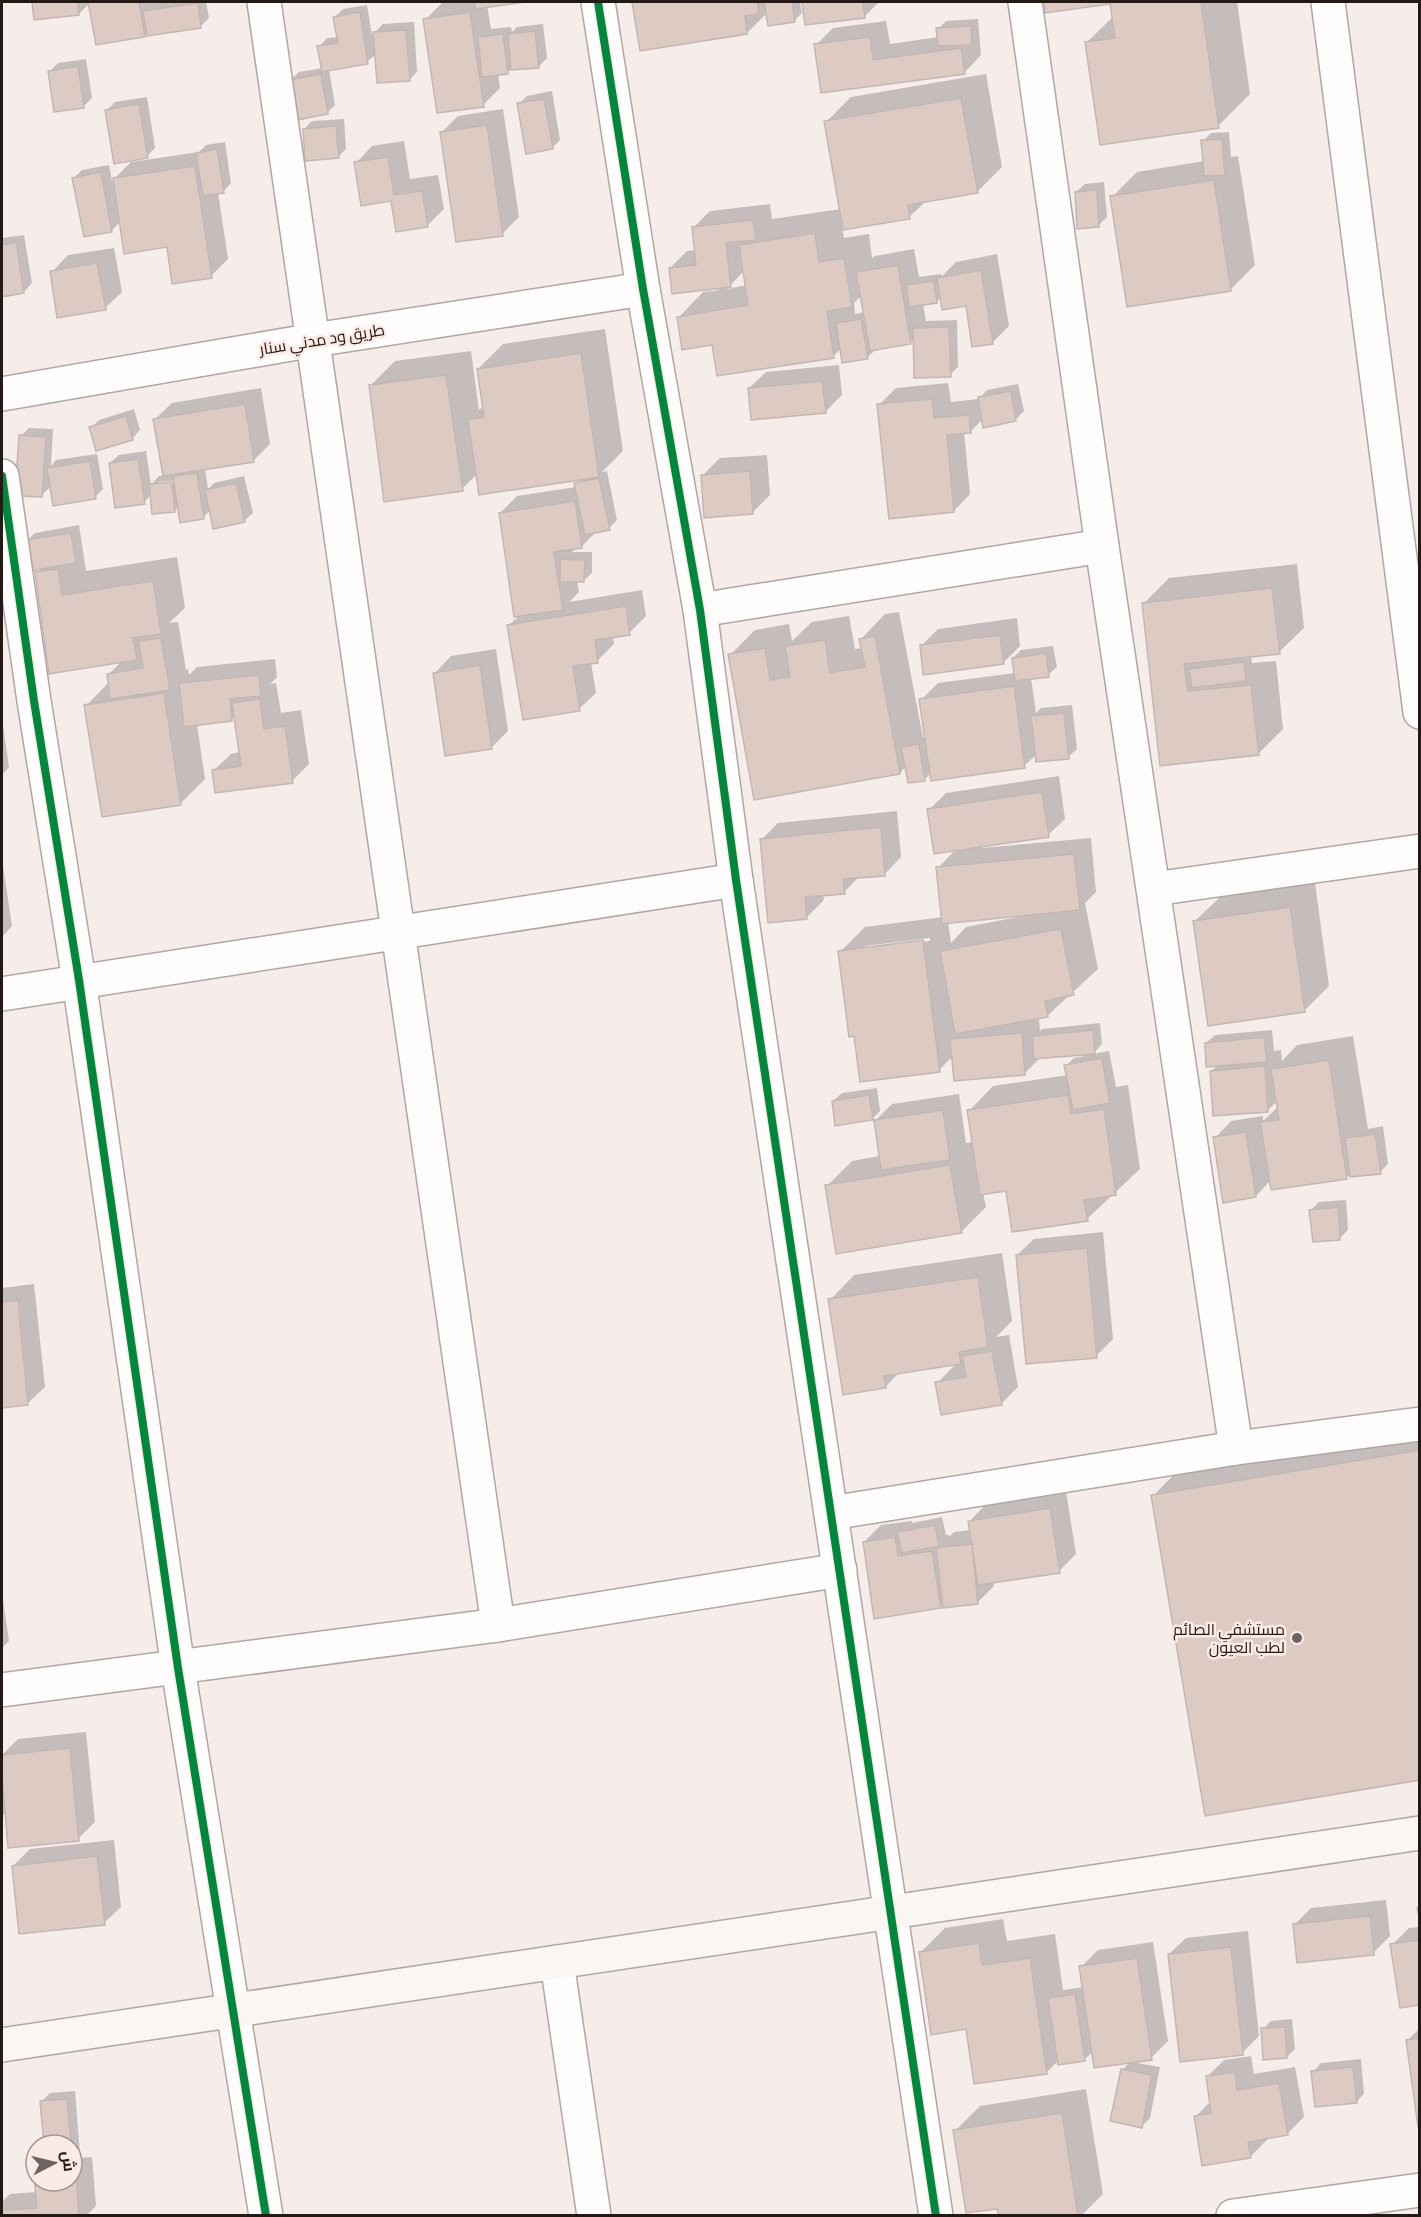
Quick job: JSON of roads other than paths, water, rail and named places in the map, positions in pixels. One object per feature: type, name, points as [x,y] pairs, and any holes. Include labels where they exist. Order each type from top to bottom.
[{"type":"street","points":[[264,2],[315,340],[397,931],[498,1625]]},
{"type":"street","points":[[598,2],[643,289],[700,610],[736,880],[936,2216]]},
{"type":"street","points":[[1025,2],[1102,546],[1236,1448]]},
{"type":"street","points":[[1328,2],[1419,712]]},
{"type":"street","name":"طريق ود مدني سنار","points":[[2,394],[315,340],[643,289]]},
{"type":"street","points":[[2,476],[34,701],[79,980],[178,1668],[266,2216]]},
{"type":"street","points":[[700,610],[1102,546]]},
{"type":"street","points":[[1154,889],[1419,851]]},
{"type":"street","points":[[2,993],[736,880]]},
{"type":"street","points":[[831,1513],[1236,1448],[1419,1424]]},
{"type":"street","points":[[2,1690],[498,1625],[840,1570]]},
{"type":"street","points":[[2,2045],[1419,1833]]},
{"type":"street","points":[[557,1962],[594,2216]]},
{"type":"street","points":[[1233,2216],[1272,2213],[1419,2190]]},
{"type":"place","name":"مستشفي الصائم لطب العيون","points":[[1297,1638]]}]
